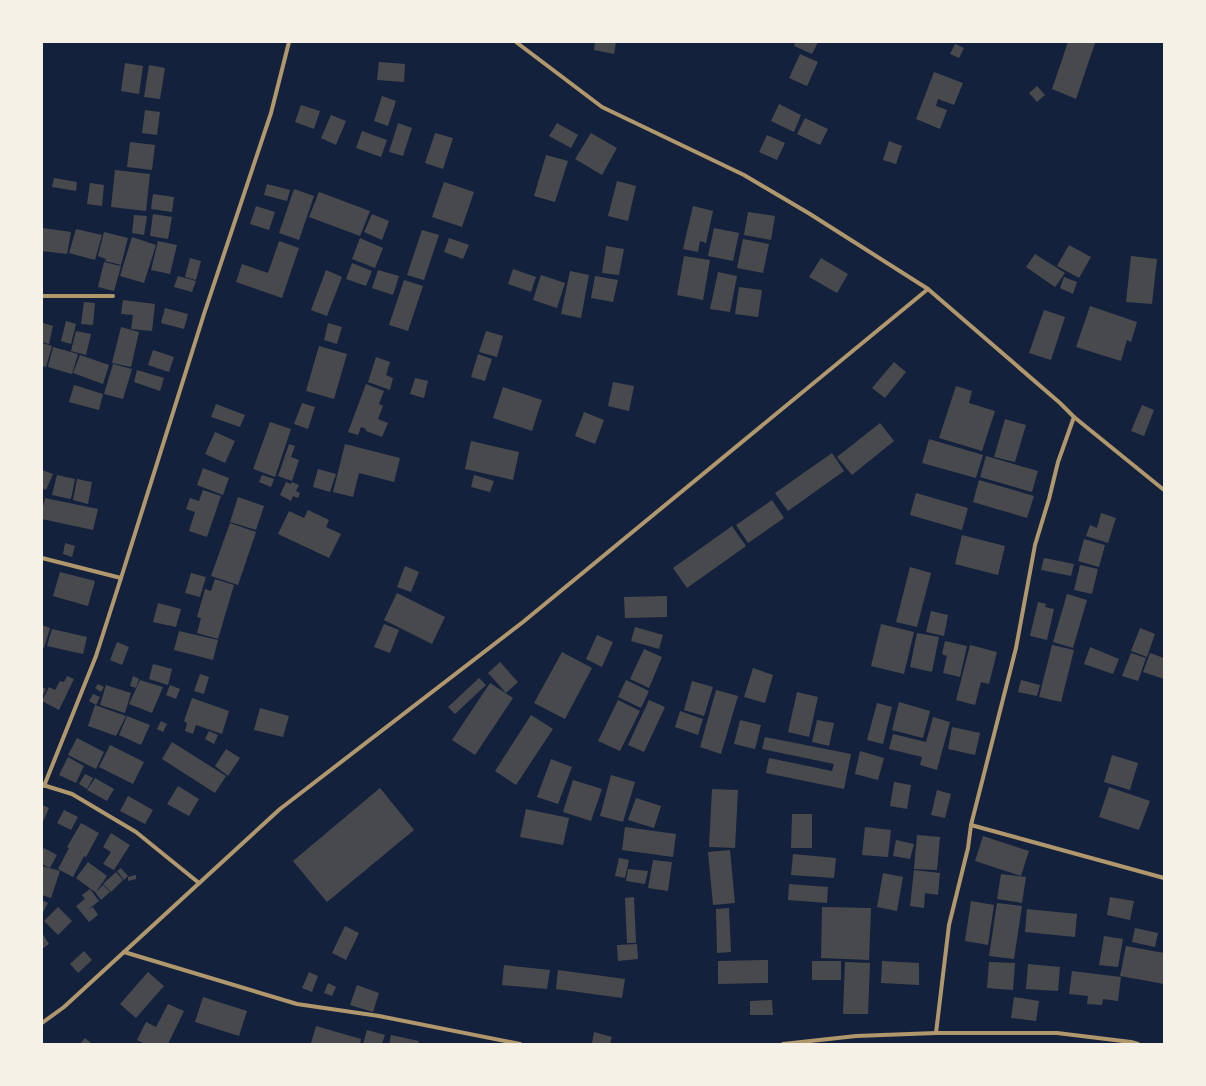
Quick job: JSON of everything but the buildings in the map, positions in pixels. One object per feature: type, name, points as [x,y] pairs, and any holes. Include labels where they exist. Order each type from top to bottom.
[{"type":"street","points":[[200,883],[136,832],[72,794],[43,785],[96,656],[206,306],[270,113],[289,42]]},
{"type":"street","points":[[516,42],[602,107],[744,175],[810,214],[928,289],[1074,417],[1164,490]]},
{"type":"street","points":[[42,1023],[64,1007],[280,809],[523,622],[928,289]]},
{"type":"street","points":[[42,296],[113,296]]},
{"type":"street","points":[[936,1033],[949,925],[968,848],[971,825],[1016,648],[1035,545],[1049,499],[1058,462],[1074,417]]},
{"type":"street","points":[[42,558],[121,578]]},
{"type":"street","points":[[971,825],[1164,878]]},
{"type":"street","points":[[124,952],[297,1004],[379,1016],[520,1044]]},
{"type":"street","points":[[783,1044],[856,1036],[936,1033],[1057,1033],[1138,1044]]}]
